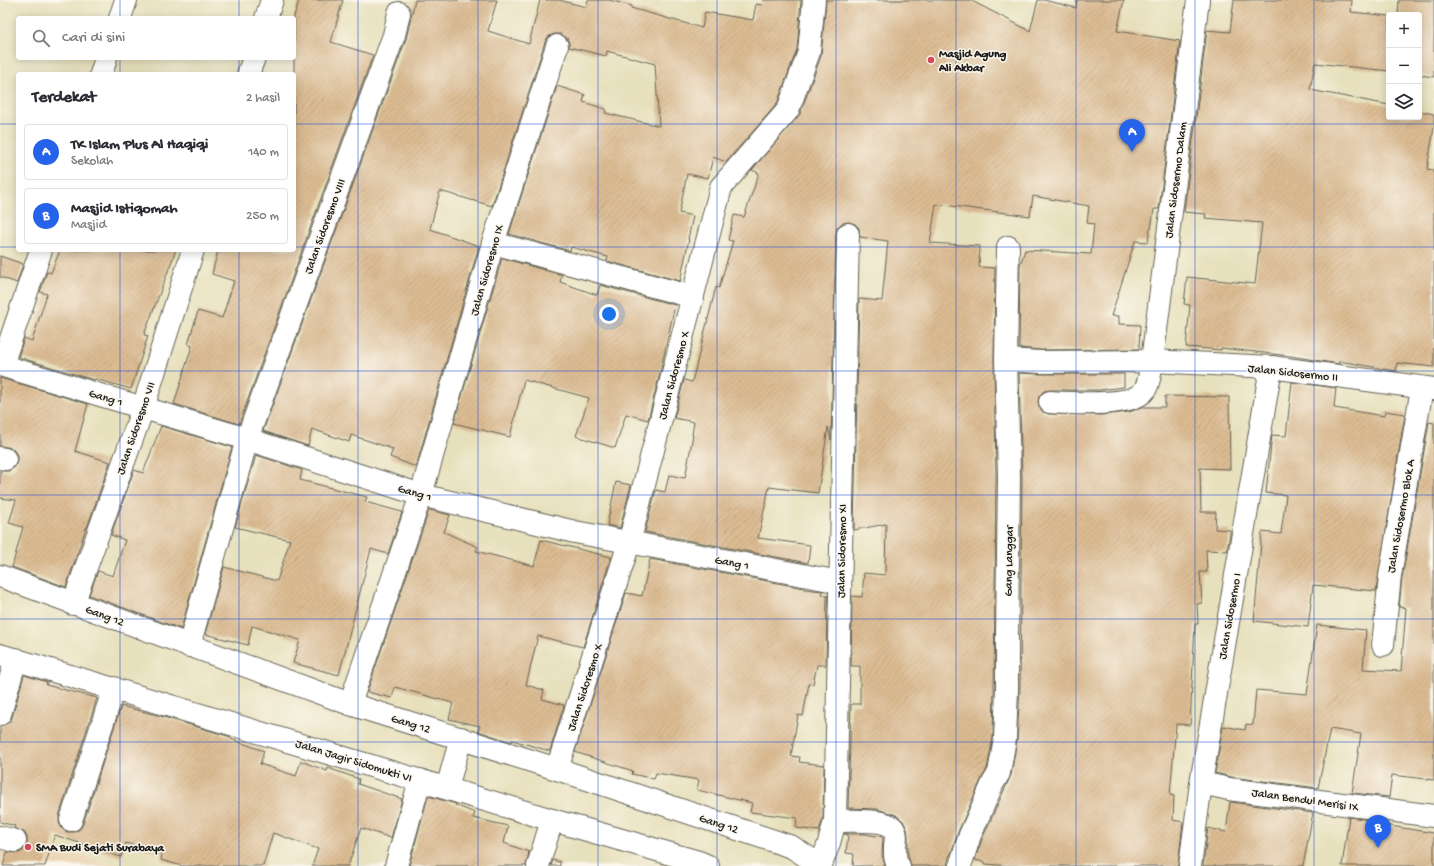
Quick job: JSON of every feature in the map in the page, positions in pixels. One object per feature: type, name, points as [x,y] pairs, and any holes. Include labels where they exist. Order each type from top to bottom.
[{"type":"street","points":[[121,16],[126,0]]},
{"type":"street","points":[[267,16],[272,0]]},
{"type":"street","name":"Jalan Sidoresmo X","points":[[557,769],[629,543],[721,187],[788,110],[809,52],[814,0]]},
{"type":"street","name":"Jalan Sidosermo Dalam","points":[[1050,402],[1081,404],[1126,400],[1134,398],[1144,391],[1147,386],[1152,361],[1198,0]]},
{"type":"street","name":"Jalan Sidoresmo VIII","points":[[188,646],[247,439],[394,35],[400,12]]},
{"type":"street","name":"Jalan Sidoresmo IX","points":[[350,704],[422,495],[493,243],[557,46]]},
{"type":"street","points":[[102,72],[105,60]]},
{"type":"street","points":[[249,72],[253,60]]},
{"type":"street","name":"Jalan Sidoresmo XI","points":[[821,866],[835,821],[848,234]]},
{"type":"street","points":[[493,243],[693,297]]},
{"type":"street","name":"Gang Langgar","points":[[960,866],[970,835],[999,773],[1004,750],[1008,689],[1006,636],[1009,477],[1006,360],[1008,247]]},
{"type":"street","points":[[1,365],[40,252]]},
{"type":"street","name":"Jalan Sidoresmo VII","points":[[73,604],[143,408],[192,252]]},
{"type":"street","name":"Jalan Sidosermo II","points":[[1006,360],[1040,362],[1152,361],[1271,367],[1428,388]]},
{"type":"street","name":"Gang 1","points":[[1,365],[247,439],[422,495],[575,532],[840,582]]},
{"type":"street","name":"Jalan Sidosermo I","points":[[1190,866],[1201,784],[1271,367]]},
{"type":"street","name":"Jalan Sidosermo Blok A","points":[[1383,645],[1390,576],[1428,388]]},
{"type":"street","name":"Gang 12","points":[[0,576],[73,604],[350,704],[557,769],[792,847],[821,866]]},
{"type":"street","points":[[0,714],[8,657]]},
{"type":"street","name":"Jalan Jagir Sidomukti VI","points":[[8,657],[701,865]]},
{"type":"street","points":[[71,820],[114,688]]},
{"type":"street","points":[[447,788],[461,738]]},
{"type":"street","points":[[396,866],[420,780]]},
{"type":"street","name":"Jalan Bendul Merisi IX","points":[[1201,784],[1434,816]]},
{"type":"street","points":[[538,866],[552,820]]},
{"type":"street","points":[[835,821],[884,823],[892,827],[896,833],[895,856],[897,863],[900,866]]},
{"type":"shaded area","name":"SMA Budi Sejati Surabaya","points":[[0,827],[112,866],[0,866]]},
{"type":"building","points":[[299,0],[343,0],[331,42],[373,55],[239,424],[174,404],[192,346],[188,344],[198,311],[222,318],[234,281],[212,274],[218,252],[296,252],[296,72],[294,72],[294,60],[296,60],[296,16],[294,16]]},
{"type":"building","points":[[415,0],[497,0],[488,31],[529,44],[540,0],[559,0],[586,7],[588,0],[609,0],[632,6],[631,8],[702,28],[705,12],[753,20],[756,4],[762,5],[763,0],[801,0],[797,49],[777,104],[726,162],[713,157],[708,178],[687,174],[679,213],[693,216],[680,281],[607,261],[608,257],[571,247],[570,251],[509,234],[557,86],[585,95],[583,102],[606,109],[605,113],[659,126],[655,64],[607,51],[606,56],[569,47],[567,38],[560,34],[554,34],[548,37],[545,42],[492,206],[440,191],[430,229],[479,246],[416,467],[390,457],[393,449],[351,435],[349,442],[312,429],[308,446],[263,431],[406,39]]},
{"type":"building","points":[[826,0],[970,0],[1030,31],[1038,0],[1044,0],[1076,8],[1077,0],[1124,0],[1117,31],[1180,41],[1159,209],[1154,209],[1148,242],[1135,241],[1111,316],[1119,316],[1119,324],[1140,325],[1139,349],[1040,350],[1019,348],[1020,265],[1025,250],[1091,254],[1094,224],[1087,223],[1089,206],[1033,196],[1030,216],[936,204],[930,243],[980,246],[979,267],[995,268],[994,360],[996,477],[993,738],[987,769],[959,830],[949,856],[947,866],[911,866],[908,855],[907,829],[903,821],[896,815],[877,809],[848,808],[851,704],[860,704],[860,666],[851,666],[852,596],[862,597],[864,573],[885,575],[886,524],[854,530],[859,299],[882,301],[888,241],[860,237],[859,228],[855,224],[849,222],[842,223],[837,228],[831,440],[828,427],[818,493],[769,487],[758,538],[810,545],[808,563],[645,532],[656,490],[665,492],[669,475],[685,478],[694,422],[674,418],[684,380],[692,382],[716,287],[719,288],[733,241],[728,240],[734,215],[744,217],[759,173],[752,170],[800,114],[821,56]]},
{"type":"building","points":[[1234,0],[1352,0],[1351,12],[1386,16],[1386,71],[1315,63],[1310,90],[1386,104],[1386,120],[1422,120],[1422,112],[1434,114],[1434,128],[1427,169],[1434,170],[1434,367],[1397,363],[1396,371],[1339,361],[1339,364],[1290,356],[1221,348],[1221,350],[1186,347],[1190,305],[1184,304],[1187,277],[1255,284],[1262,223],[1205,218],[1206,214],[1184,212],[1207,30],[1230,32]]},
{"type":"building","points":[[1399,0],[1434,0],[1434,77],[1422,75],[1422,12],[1398,12]]},
{"type":"building","points":[[59,252],[175,252],[144,335],[148,336],[131,389],[95,379],[94,380],[18,357],[24,338],[32,341],[47,294],[40,292],[47,272],[51,273]]},
{"type":"building","points":[[0,256],[23,264],[17,283],[0,277]]},
{"type":"building","points":[[502,258],[562,275],[560,282],[597,295],[600,285],[675,305],[648,420],[626,414],[615,448],[576,436],[589,398],[524,380],[510,437],[454,423]]},
{"type":"building","points":[[1019,373],[1124,374],[1124,387],[1099,390],[1044,391],[1039,396],[1039,407],[1043,412],[1049,414],[1101,415],[1129,412],[1143,407],[1165,407],[1165,396],[1229,397],[1230,469],[1200,468],[1201,512],[1216,512],[1215,529],[1230,530],[1230,533],[1227,551],[1206,550],[1207,572],[1200,572],[1202,603],[1197,604],[1198,624],[1195,624],[1190,725],[1176,724],[1170,795],[1174,796],[1173,820],[1183,822],[1178,866],[1010,866],[985,864],[985,862],[975,860],[982,839],[1011,775],[1017,740],[1020,689],[1022,477]]},
{"type":"building","points":[[0,378],[88,404],[75,451],[110,462],[66,587],[12,567],[23,527],[9,523],[16,500],[0,498],[0,471],[9,471],[15,467],[17,455],[13,449],[0,446]]},
{"type":"building","points":[[1292,382],[1336,388],[1334,408],[1384,416],[1385,411],[1405,414],[1376,591],[1313,585],[1308,627],[1254,621],[1262,532],[1281,534],[1286,495],[1266,493],[1272,435],[1286,436]]},
{"type":"building","points":[[1429,422],[1434,423],[1434,780],[1392,775],[1389,797],[1352,793],[1361,734],[1330,729],[1318,788],[1231,777],[1215,773],[1223,726],[1245,730],[1246,724],[1253,725],[1256,690],[1307,694],[1317,625],[1366,630],[1363,669],[1401,671],[1406,608],[1399,607],[1402,578]]},
{"type":"building","points":[[161,426],[232,447],[181,629],[89,595],[98,571],[113,576],[125,540],[111,535],[134,470],[143,473]]},
{"type":"building","points":[[256,455],[302,470],[300,480],[367,497],[365,502],[402,512],[388,554],[371,549],[339,675],[293,663],[300,640],[252,626],[248,645],[205,634],[224,567],[277,581],[290,540],[235,527]]},
{"type":"building","points":[[616,482],[631,485],[620,528],[607,525]]},
{"type":"building","points":[[429,510],[450,515],[444,532],[478,547],[476,551],[534,566],[541,540],[611,557],[583,647],[538,636],[526,685],[544,690],[542,699],[564,705],[550,751],[512,740],[512,742],[508,741],[478,731],[480,726],[449,719],[453,703],[395,687],[392,698],[367,692]]},
{"type":"building","points":[[650,559],[804,589],[823,591],[822,595],[827,595],[826,665],[817,665],[813,684],[809,683],[803,716],[798,715],[791,756],[800,757],[799,762],[824,765],[823,819],[819,831],[796,828],[797,818],[750,812],[752,803],[697,790],[699,780],[656,773],[654,779],[632,774],[633,771],[575,752],[626,593],[642,596]]},
{"type":"building","points":[[24,675],[47,682],[46,685],[97,698],[59,816],[59,823],[62,829],[67,832],[74,832],[80,829],[83,824],[121,706],[231,737],[231,739],[264,751],[260,764],[296,776],[301,761],[327,771],[328,768],[359,779],[358,784],[402,799],[391,838],[361,828],[348,866],[312,866],[318,849],[273,833],[263,866],[182,866],[161,860],[162,854],[126,843],[121,857],[55,835],[45,866],[3,866],[7,852],[19,853],[24,850],[27,844],[27,837],[24,832],[14,828],[15,826],[0,822],[0,726],[8,723],[12,718]]},
{"type":"building","points":[[428,796],[456,804],[455,805],[475,813],[473,818],[508,826],[504,843],[529,852],[526,866],[409,866]]},
{"type":"building","points":[[1230,802],[1313,813],[1303,866],[1203,866],[1208,828],[1226,832]]},
{"type":"building","points":[[1349,817],[1384,822],[1384,825],[1434,833],[1434,866],[1342,866]]},
{"type":"building","points":[[848,834],[865,834],[883,837],[882,855],[885,866],[853,866],[854,854],[846,853]]},
{"type":"building","points":[[553,860],[560,862],[560,866],[551,866]]},
{"type":"place","name":"Masjid Agung Ali Akbar","points":[[931,60]]},
{"type":"place","name":"TK Islam Plus Al Haqiqi","points":[[1132,152]]},
{"type":"place","name":"SMA Budi Sejati Surabaya","points":[[28,847]]},
{"type":"place","name":"Masjid Istiqomah","points":[[1378,848]]}]
